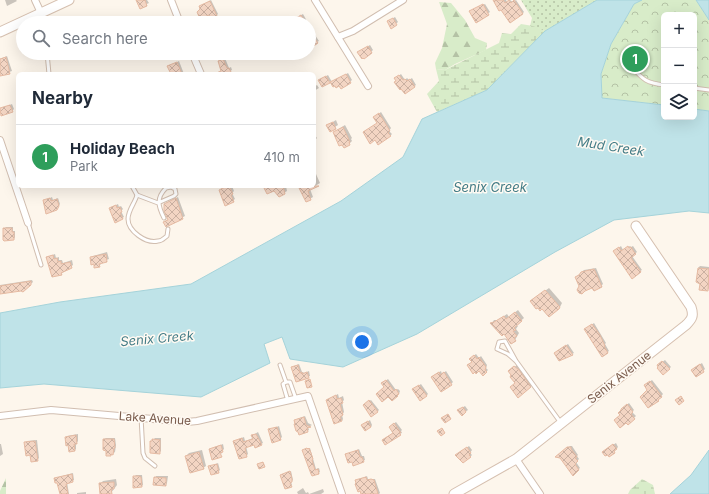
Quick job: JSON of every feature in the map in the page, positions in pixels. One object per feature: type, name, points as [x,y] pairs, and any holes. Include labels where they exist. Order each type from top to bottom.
[{"type":"street","points":[[35,0],[41,13]]},
{"type":"street","points":[[35,16],[69,0]]},
{"type":"street","points":[[171,0],[177,16]]},
{"type":"street","points":[[315,0],[368,86]]},
{"type":"street","points":[[338,38],[353,31],[403,0]]},
{"type":"street","points":[[0,32],[16,25]]},
{"type":"street","points":[[195,60],[200,72]]},
{"type":"street","points":[[0,140],[16,187]]},
{"type":"street","points":[[16,188],[28,223]]},
{"type":"street","name":"Senix Avenue","points":[[454,494],[516,459],[686,325],[693,317],[691,307],[636,226]]},
{"type":"street","name":"Lake Avenue","points":[[0,416],[51,410],[187,422],[308,396],[342,494]]},
{"type":"street","points":[[516,459],[540,494]]},
{"type":"lane","points":[[48,60],[49,72]]},
{"type":"lane","points":[[632,68],[643,80],[653,84],[661,85]]},
{"type":"lane","points":[[697,88],[709,90]]},
{"type":"lane","points":[[133,188],[137,195],[158,203],[174,196],[176,194],[175,189],[173,188]]},
{"type":"lane","points":[[164,218],[158,207],[158,203],[166,188]]},
{"type":"lane","points":[[137,195],[128,216],[131,229],[143,238],[152,242],[158,242],[167,236],[168,229]]},
{"type":"lane","points":[[28,223],[41,265]]},
{"type":"lane","points":[[516,361],[508,354],[497,349],[499,342],[505,341],[508,344],[516,361],[561,423]]},
{"type":"lane","points":[[280,365],[286,382],[283,384],[288,401]]},
{"type":"lane","points":[[286,382],[290,382],[296,399]]},
{"type":"lane","points":[[141,418],[142,453],[154,466]]},
{"type":"green space","points":[[521,0],[597,0],[545,31],[530,26],[532,18]]},
{"type":"green space","points":[[642,0],[696,0],[709,20],[709,111],[697,109],[697,12],[661,12],[661,105],[602,98],[601,74],[611,44],[634,4]]},
{"type":"green space","points":[[439,2],[451,3],[465,20],[475,38],[487,43],[486,50],[445,70],[436,69],[435,63],[442,48],[447,24]]},
{"type":"green space","points":[[521,24],[533,26],[545,31],[487,90],[437,112],[427,94],[439,81],[436,69],[445,70],[499,43],[502,33],[511,34]]},
{"type":"green space","points":[[6,478],[6,494],[0,494],[0,491]]},
{"type":"green space","points":[[642,479],[653,485],[655,494],[628,494],[630,490]]},
{"type":"water","name":"Senix Creek","points":[[597,0],[642,0],[634,4],[611,44],[601,74],[602,98],[661,105],[661,120],[697,120],[697,109],[709,111],[709,213],[689,211],[614,220],[555,252],[417,334],[343,367],[290,359],[282,337],[264,344],[270,363],[201,397],[44,384],[0,388],[0,313],[60,302],[191,284],[341,201],[403,157],[422,119],[487,90],[545,31]]},
{"type":"water","points":[[696,0],[709,0],[709,20]]},
{"type":"water","points":[[709,450],[709,494],[670,494],[691,475]]},
{"type":"building","points":[[136,0],[145,0],[147,6],[140,9]]},
{"type":"building","points":[[493,0],[503,0],[505,3],[509,0],[511,3],[514,0],[523,14],[510,23],[501,10],[499,11]]},
{"type":"building","points":[[210,1],[217,16],[199,16],[197,12],[200,9],[199,6]]},
{"type":"building","points":[[483,4],[489,15],[476,23],[469,11]]},
{"type":"building","points":[[393,18],[397,25],[391,29],[387,21]]},
{"type":"building","points":[[368,46],[372,53],[362,59],[357,52]]},
{"type":"building","points":[[6,57],[10,74],[0,76],[0,59]]},
{"type":"building","points":[[223,60],[227,68],[229,68],[231,72],[219,72],[221,71],[218,61]]},
{"type":"building","points":[[177,62],[181,72],[170,72],[167,66]]},
{"type":"building","points":[[346,74],[351,83],[341,89],[339,86],[336,88],[335,86],[333,87],[330,82]]},
{"type":"building","points":[[399,75],[403,80],[405,79],[407,81],[410,79],[415,87],[405,94],[394,82],[396,81],[394,78]]},
{"type":"building","points":[[326,76],[330,83],[322,87],[318,80]]},
{"type":"building","points":[[10,105],[13,112],[1,116],[0,108]]},
{"type":"building","points":[[379,113],[390,131],[388,133],[391,136],[378,145],[375,140],[370,144],[363,132],[377,123],[373,117]]},
{"type":"building","points":[[333,122],[336,129],[330,132],[326,125]]},
{"type":"building","points":[[343,127],[350,142],[350,145],[344,148],[342,145],[339,146],[333,132]]},
{"type":"building","points":[[223,188],[230,188],[233,194],[231,195],[234,202],[225,206],[219,190]]},
{"type":"building","points":[[264,188],[284,188],[285,194],[279,197],[274,191],[267,194]]},
{"type":"building","points":[[299,188],[315,188],[308,191],[311,200],[306,202]]},
{"type":"building","points":[[50,198],[51,201],[57,199],[59,206],[57,210],[46,214],[43,200]]},
{"type":"building","points":[[176,198],[183,219],[166,227],[163,222],[168,220],[164,211],[164,204]]},
{"type":"building","points":[[116,205],[117,208],[120,207],[122,212],[120,213],[123,219],[115,223],[109,208]]},
{"type":"building","points":[[3,228],[12,228],[12,232],[14,232],[14,240],[3,240]]},
{"type":"building","points":[[628,246],[629,248],[631,247],[636,254],[631,258],[641,272],[632,279],[613,251],[619,247],[621,251]]},
{"type":"building","points":[[106,254],[107,262],[99,264],[100,267],[94,268],[94,264],[91,265],[90,257]]},
{"type":"building","points":[[53,255],[54,259],[57,258],[58,262],[61,261],[61,264],[70,262],[72,268],[61,273],[62,275],[52,277],[46,257]]},
{"type":"building","points":[[698,268],[709,269],[708,291],[699,290],[700,284],[696,282]]},
{"type":"building","points":[[594,269],[602,287],[594,291],[592,288],[582,294],[579,293],[577,290],[579,286],[575,277],[581,272]]},
{"type":"building","points":[[31,281],[31,285],[23,292],[0,294],[0,286]]},
{"type":"building","points":[[545,290],[560,307],[549,317],[542,309],[540,311],[538,308],[536,309],[530,301]]},
{"type":"building","points":[[515,312],[522,321],[514,328],[516,330],[513,331],[517,336],[514,338],[516,341],[511,344],[504,334],[502,336],[490,323],[504,316],[506,319]]},
{"type":"building","points":[[592,324],[600,335],[608,353],[602,357],[584,329]]},
{"type":"building","points":[[566,345],[573,355],[559,361],[554,353]]},
{"type":"building","points":[[474,355],[477,359],[479,357],[486,367],[485,370],[487,372],[483,376],[479,371],[476,374],[475,372],[473,374],[467,365],[472,362],[469,359]]},
{"type":"building","points":[[662,361],[670,369],[663,375],[657,368],[657,365]]},
{"type":"building","points":[[700,364],[704,372],[696,377],[691,370]]},
{"type":"building","points":[[298,365],[300,373],[302,372],[302,374],[307,372],[309,378],[296,382],[291,367]]},
{"type":"building","points":[[514,366],[519,370],[531,387],[518,398],[510,387],[515,383],[510,377],[511,375],[508,371]]},
{"type":"building","points":[[439,372],[440,375],[444,372],[452,385],[441,392],[431,377]]},
{"type":"building","points":[[310,379],[312,387],[307,388],[305,381]]},
{"type":"building","points":[[386,380],[394,391],[396,389],[399,394],[392,401],[388,397],[382,402],[376,394],[384,387],[381,383]]},
{"type":"building","points":[[650,381],[662,397],[658,400],[659,401],[648,408],[640,397],[647,390],[644,385]]},
{"type":"building","points":[[419,385],[427,396],[420,401],[412,389]]},
{"type":"building","points":[[336,395],[337,399],[341,398],[343,403],[340,404],[343,415],[340,417],[342,421],[334,424],[326,400]]},
{"type":"building","points":[[681,396],[684,401],[679,405],[675,400]]},
{"type":"building","points":[[369,400],[378,412],[371,417],[363,405]]},
{"type":"building","points":[[627,404],[633,412],[631,414],[635,419],[628,425],[626,423],[620,428],[614,420],[620,415],[618,413],[621,409]]},
{"type":"building","points":[[463,407],[466,412],[462,416],[457,410]]},
{"type":"building","points":[[448,414],[451,419],[445,423],[441,418]]},
{"type":"building","points":[[304,417],[306,425],[311,427],[307,428],[308,432],[299,435],[296,431],[294,420]]},
{"type":"building","points":[[368,421],[371,427],[365,431],[361,425]]},
{"type":"building","points":[[394,423],[401,435],[385,445],[382,440],[393,433],[389,427]]},
{"type":"building","points":[[277,427],[281,440],[272,443],[268,429]]},
{"type":"building","points":[[442,428],[445,433],[441,436],[437,431]]},
{"type":"building","points":[[256,434],[262,445],[255,448],[254,445],[245,448],[247,457],[239,459],[233,441],[242,438],[243,442],[253,439],[251,435]]},
{"type":"building","points":[[76,435],[77,444],[74,444],[75,451],[69,452],[68,445],[66,446],[65,437]]},
{"type":"building","points":[[103,439],[114,439],[115,448],[113,455],[111,454],[111,456],[106,456],[106,451],[103,450]]},
{"type":"building","points":[[152,439],[160,440],[160,454],[150,453],[150,441],[152,441]]},
{"type":"building","points":[[35,441],[38,461],[31,462],[30,455],[26,456],[24,442]]},
{"type":"building","points":[[613,444],[617,449],[614,451],[615,453],[609,457],[608,455],[605,456],[602,452]]},
{"type":"building","points":[[221,445],[223,452],[220,453],[222,457],[212,460],[209,449]]},
{"type":"building","points":[[467,447],[471,453],[469,455],[471,457],[463,463],[455,455]]},
{"type":"building","points":[[567,447],[571,447],[577,457],[575,458],[578,461],[575,464],[579,470],[573,476],[560,458],[555,457]]},
{"type":"building","points":[[309,448],[311,453],[315,470],[318,469],[319,474],[312,476],[311,474],[302,450]]},
{"type":"building","points":[[358,450],[360,457],[362,457],[364,462],[353,466],[352,462],[348,463],[345,454]]},
{"type":"building","points":[[199,452],[204,469],[190,473],[185,456]]},
{"type":"building","points":[[263,462],[265,467],[259,469],[257,464]]},
{"type":"building","points":[[217,464],[219,473],[211,475],[208,466]]},
{"type":"building","points":[[290,471],[292,482],[290,483],[292,487],[285,489],[280,475]]},
{"type":"building","points":[[72,474],[73,482],[66,484],[68,494],[60,494],[54,478]]},
{"type":"building","points":[[133,476],[141,477],[142,487],[133,488]]},
{"type":"building","points":[[154,477],[166,478],[166,486],[153,485]]},
{"type":"building","points":[[366,477],[367,480],[374,480],[378,494],[361,494],[360,491],[358,492],[355,480]]},
{"type":"building","points":[[114,482],[114,489],[111,489],[112,494],[100,494],[99,483]]},
{"type":"place","name":"Holiday Beach","points":[[635,59]]},
{"type":"water label","name":"Mud Creek","points":[[611,146]]}]
